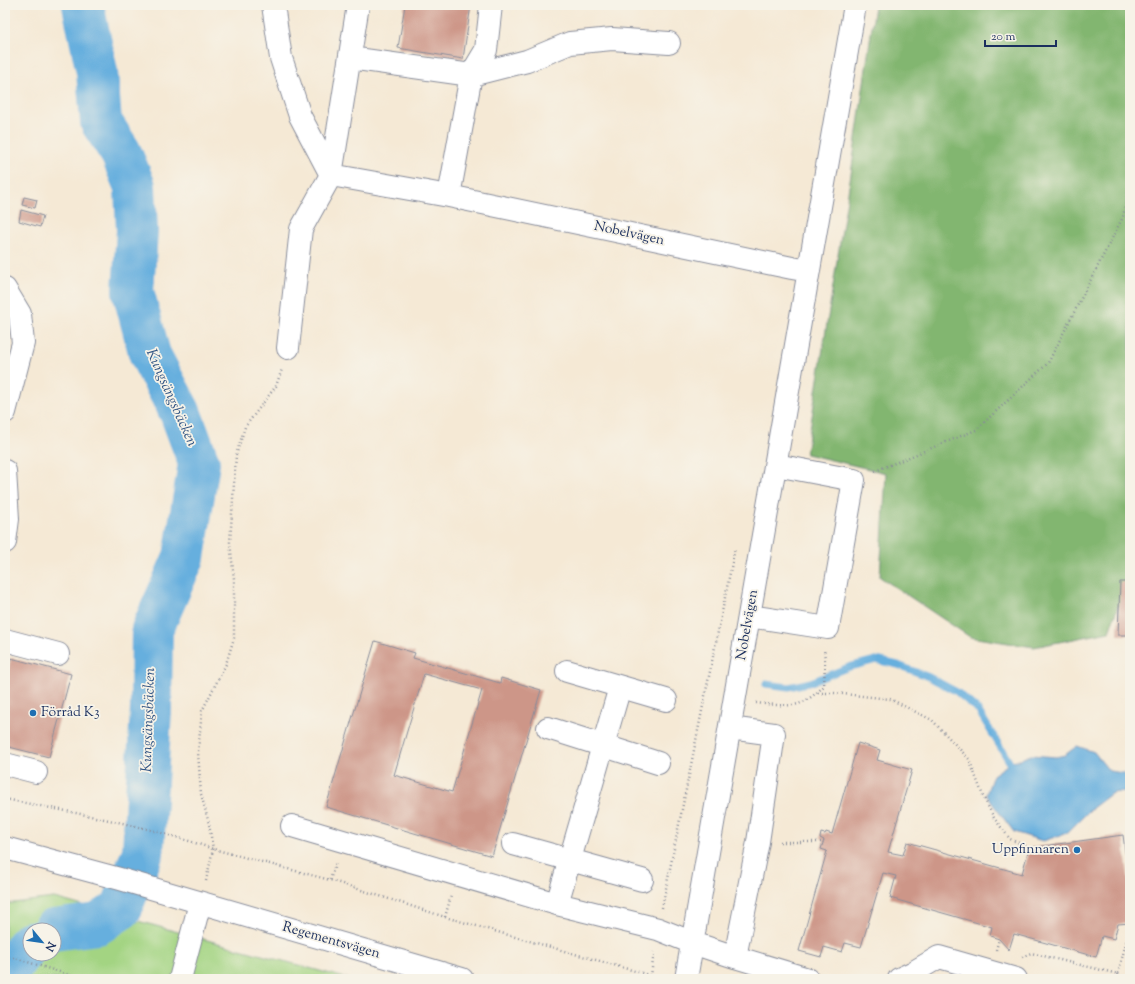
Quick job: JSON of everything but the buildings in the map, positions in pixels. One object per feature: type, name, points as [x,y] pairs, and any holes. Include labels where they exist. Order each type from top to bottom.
[{"type":"street","points":[[273,5],[281,58],[300,116],[331,175]]},
{"type":"street","points":[[288,348],[301,229],[331,175],[358,5]]},
{"type":"street","points":[[449,196],[471,75],[486,50],[491,5]]},
{"type":"street","name":"Nobelvägen","points":[[686,979],[855,5]]},
{"type":"street","points":[[350,58],[471,75],[527,61],[570,43],[612,39],[669,43]]},
{"type":"street","name":"Nobelvägen","points":[[331,175],[449,196],[809,271]]},
{"type":"street","points":[[5,289],[20,314],[23,343],[5,412]]},
{"type":"street","points":[[749,616],[828,628],[854,480],[776,465]]},
{"type":"street","points":[[5,471],[5,542]]},
{"type":"street","points":[[5,640],[58,654]]},
{"type":"street","points":[[567,671],[666,700]]},
{"type":"street","points":[[557,904],[620,686]]},
{"type":"street","points":[[548,728],[658,762]]},
{"type":"street","points":[[730,728],[774,734],[758,842],[735,957]]},
{"type":"street","points":[[5,764],[36,772]]},
{"type":"street","points":[[292,826],[557,904],[658,929],[693,943],[808,979]]},
{"type":"street","points":[[513,844],[642,880]]},
{"type":"street","name":"Regementsvägen","points":[[5,848],[462,979]]},
{"type":"street","points":[[180,979],[200,903]]},
{"type":"street","points":[[900,979],[939,957],[1016,979]]},
{"type":"path","points":[[854,480],[976,430],[1048,363],[1123,217],[1130,182]]},
{"type":"path","points":[[200,903],[214,849],[201,794],[198,752],[202,711],[226,664],[234,638],[234,579],[230,542],[236,455],[245,427],[276,386],[288,348]]},
{"type":"path","points":[[735,700],[774,705],[797,704],[818,693],[824,686],[826,661]]},
{"type":"path","points":[[818,693],[834,693],[890,699],[932,720],[969,759],[983,796],[992,813],[1010,839],[1030,848]]},
{"type":"path","points":[[5,799],[108,820],[196,843],[330,880],[445,917],[662,979]]},
{"type":"path","points":[[758,842],[823,842]]},
{"type":"path","points":[[1120,979],[1118,974],[1130,927]]},
{"type":"path","points":[[989,971],[1031,953],[1118,974]]},
{"type":"path","points":[[5,958],[15,958],[82,979]]},
{"type":"green space","points":[[875,5],[1130,5],[1130,572],[1109,632],[1034,647],[970,637],[880,577],[886,473],[806,454],[851,174]]},
{"type":"green space","points":[[54,898],[349,979],[5,979],[5,904]]},
{"type":"water","points":[[1077,746],[1094,752],[1109,771],[1130,774],[1130,791],[1112,793],[1091,809],[1067,833],[1043,841],[1014,832],[986,795],[993,775],[1010,763],[1031,755],[1056,757],[1065,755]]},
{"type":"waterway","name":"Kungsängsbäcken","points":[[62,929],[98,924],[121,909],[143,852],[151,709],[152,630],[184,557],[199,463],[180,412],[150,355],[133,291],[137,231],[135,187],[121,153],[101,122],[97,72],[83,5]]},
{"type":"waterway","points":[[766,684],[789,687],[811,682],[849,667],[876,660],[898,665],[929,677],[957,692],[978,710],[1010,763]]},
{"type":"waterway","name":"Kungsängsbäcken","points":[[5,970],[10,968],[22,952]]},
{"type":"place","name":"Förråd K3","points":[[33,713]]},
{"type":"place","name":"Uppfinnaren","points":[[1077,850]]}]
